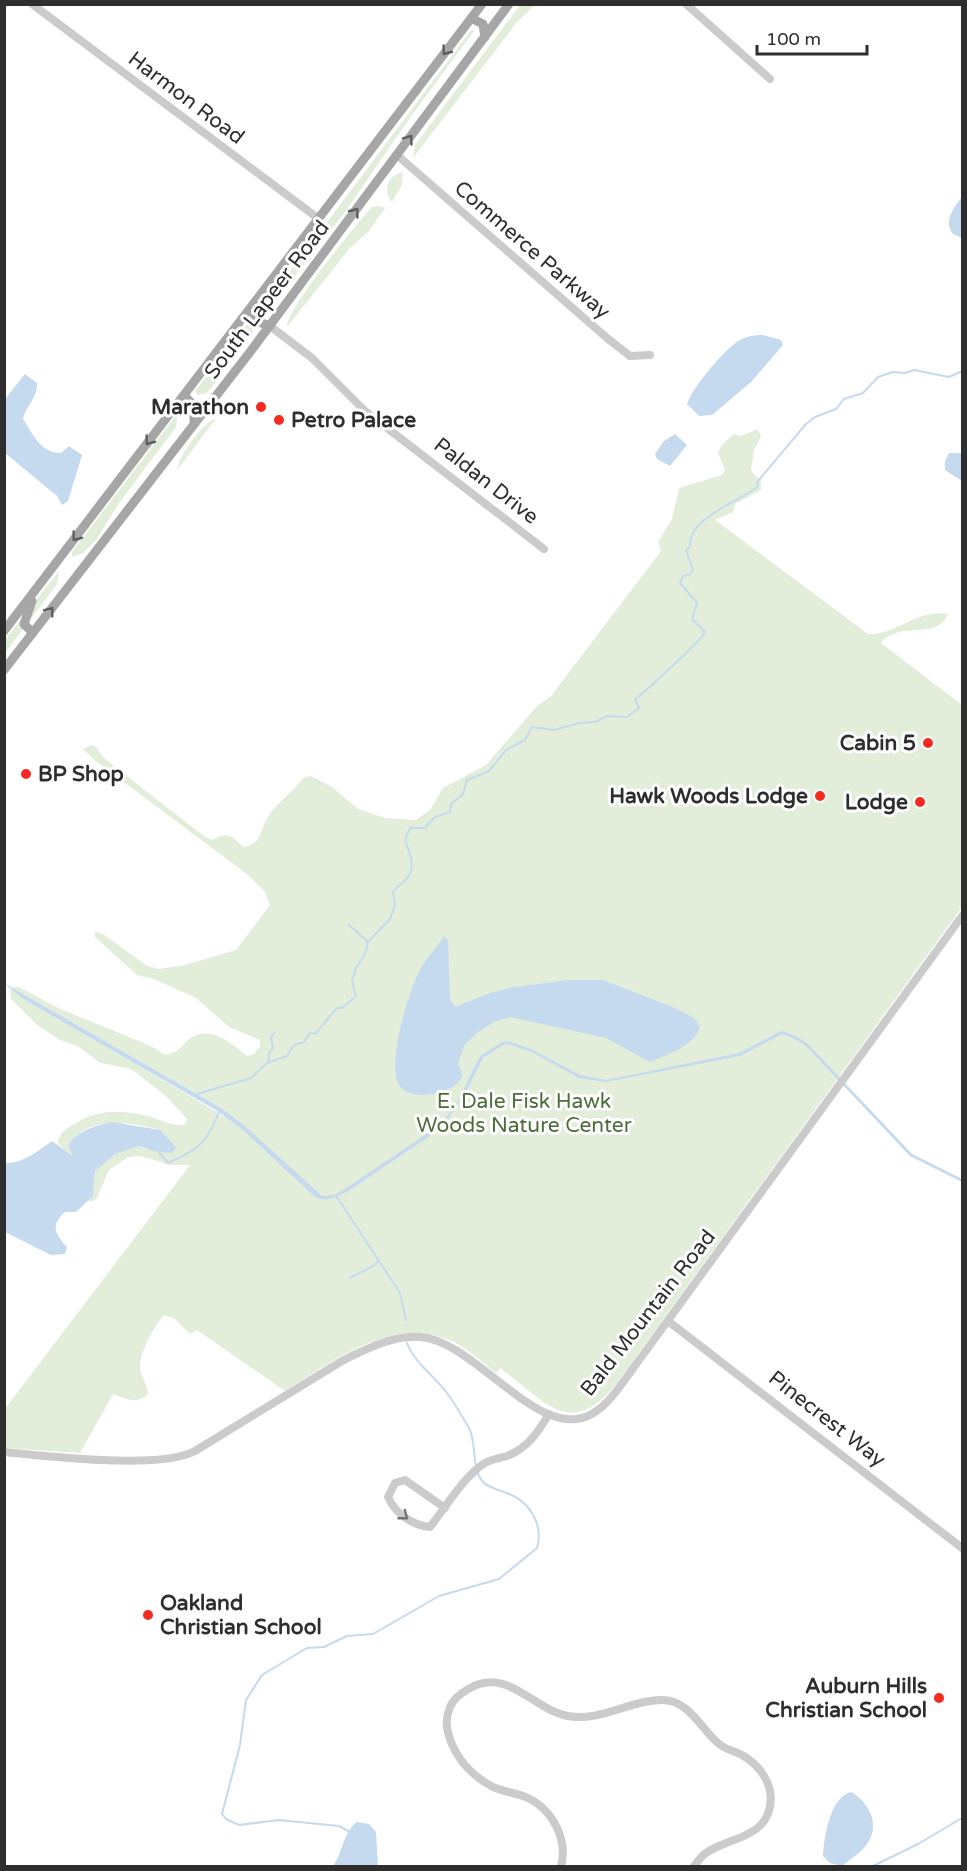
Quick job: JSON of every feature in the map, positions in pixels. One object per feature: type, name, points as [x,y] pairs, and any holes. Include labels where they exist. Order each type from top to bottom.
[{"type":"main road","name":"South Lapeer Road","points":[[4,631],[482,4]]},
{"type":"main road","name":"South Lapeer Road","points":[[4,670],[270,326],[509,4]]},
{"type":"main road","points":[[471,18],[483,24],[485,37]]},
{"type":"main road","points":[[252,306],[256,321],[270,326]]},
{"type":"main road","points":[[184,395],[196,412],[194,426]]},
{"type":"main road","points":[[33,633],[26,628],[24,618],[38,588]]},
{"type":"street","name":"Harmon Road","points":[[32,4],[319,219]]},
{"type":"street","points":[[686,4],[770,79]]},
{"type":"street","name":"Commerce Parkway","points":[[397,155],[607,338],[630,356],[650,355]]},
{"type":"street","name":"Paldan Drive","points":[[270,326],[312,358],[365,411],[544,549]]},
{"type":"street","name":"Bald Mountain Road","points":[[4,1452],[145,1461],[179,1458],[195,1451],[353,1356],[387,1341],[411,1337],[435,1339],[450,1344],[518,1396],[549,1414],[571,1419],[590,1415],[599,1410],[613,1395],[668,1321],[963,916]]},
{"type":"street","name":"Pinecrest Way","points":[[668,1321],[963,1548]]},
{"type":"street","points":[[445,1508],[405,1480],[396,1483],[388,1497],[392,1506],[417,1526],[430,1527],[485,1462],[509,1455],[533,1440],[549,1414]]},
{"type":"street","points":[[561,1866],[562,1845],[558,1828],[547,1811],[529,1798],[494,1787],[469,1770],[455,1751],[446,1728],[451,1705],[463,1692],[480,1682],[499,1682],[514,1686],[532,1700],[569,1716],[592,1716],[663,1700],[676,1702],[690,1712],[725,1749],[741,1754],[756,1765],[769,1781],[771,1798],[767,1816],[757,1828],[705,1853],[694,1866]]},
{"type":"green space","points":[[520,5],[535,5],[517,22],[413,158],[415,145]]},
{"type":"green space","points":[[472,29],[474,31],[345,212],[263,316],[261,310]]},
{"type":"green space","points":[[403,172],[402,185],[392,202],[387,193],[388,184],[394,176]]},
{"type":"green space","points":[[372,207],[385,208],[369,231],[350,248],[287,327],[296,305],[320,272],[364,216]]},
{"type":"green space","points":[[249,322],[255,329],[207,393],[198,395],[195,391]]},
{"type":"green space","points":[[178,413],[176,427],[119,503],[96,540],[83,553],[72,557],[72,552]]},
{"type":"green space","points":[[216,419],[178,469],[182,456],[192,440],[205,426]]},
{"type":"green space","name":"E. Dale Fisk Hawk Woods Nature Center","points":[[758,429],[761,437],[754,450],[751,470],[761,482],[761,490],[735,504],[733,512],[715,520],[868,634],[888,630],[927,615],[948,614],[935,627],[898,632],[881,643],[962,705],[962,907],[617,1383],[600,1400],[585,1410],[571,1413],[558,1410],[545,1403],[500,1368],[496,1373],[454,1342],[425,1334],[403,1334],[382,1338],[341,1356],[285,1391],[197,1330],[190,1334],[175,1319],[164,1315],[148,1339],[142,1354],[140,1371],[148,1394],[135,1400],[113,1394],[80,1453],[5,1448],[4,1410],[190,1165],[170,1165],[141,1156],[128,1157],[109,1170],[96,1200],[88,1202],[93,1192],[97,1168],[101,1163],[112,1155],[139,1146],[148,1150],[160,1130],[123,1123],[98,1125],[76,1135],[68,1145],[74,1156],[71,1157],[57,1142],[64,1131],[85,1118],[114,1112],[134,1113],[178,1125],[186,1124],[187,1119],[167,1097],[138,1074],[128,1068],[100,1063],[79,1047],[60,1040],[36,1024],[11,999],[10,989],[225,1117],[221,1108],[11,987],[19,987],[58,1008],[151,1046],[165,1055],[177,1051],[196,1035],[204,1034],[212,1034],[228,1041],[247,1056],[254,1054],[260,1046],[260,1040],[229,1027],[196,998],[154,979],[137,975],[95,937],[95,932],[103,934],[147,966],[159,969],[185,965],[236,950],[270,905],[265,892],[248,875],[93,759],[83,749],[91,745],[96,747],[105,759],[205,837],[212,840],[222,835],[230,836],[244,847],[255,843],[273,810],[303,778],[311,776],[332,787],[358,809],[385,818],[416,820],[430,810],[443,788],[486,765],[537,706],[551,696],[661,551],[658,542],[672,519],[679,488],[722,475],[725,470],[718,453],[721,446],[734,434],[740,436]]},
{"type":"green space","points":[[59,571],[57,584],[5,653],[4,641]]},
{"type":"water","points":[[962,197],[962,238],[953,234],[949,220]]},
{"type":"water","points":[[763,335],[781,340],[783,345],[751,382],[712,415],[699,416],[687,404],[695,388],[710,369],[726,351],[740,340]]},
{"type":"water","points":[[25,374],[37,383],[36,393],[23,419],[34,437],[48,450],[61,453],[69,446],[82,455],[68,501],[62,505],[57,496],[5,453],[5,399]]},
{"type":"water","points":[[675,434],[687,445],[670,466],[657,459],[655,454],[664,441]]},
{"type":"water","points":[[949,453],[962,453],[962,481],[945,470],[945,461]]},
{"type":"water","points":[[444,936],[448,940],[450,999],[455,1007],[490,993],[515,987],[569,980],[603,980],[675,1008],[694,1018],[700,1026],[698,1033],[687,1044],[650,1062],[606,1038],[510,1017],[496,1021],[478,1032],[465,1044],[458,1063],[462,1076],[458,1083],[441,1092],[420,1095],[410,1093],[398,1083],[397,1043],[410,994],[420,970]]},
{"type":"water","points":[[4,983],[221,1108],[246,1127],[322,1196],[334,1195],[348,1187],[441,1124],[457,1103],[480,1056],[502,1042],[508,1041],[533,1050],[580,1075],[606,1080],[739,1053],[781,1031],[794,1035],[808,1044],[912,1154],[962,1179],[962,1182],[910,1156],[806,1046],[782,1034],[740,1056],[606,1082],[579,1078],[532,1052],[508,1044],[503,1045],[483,1058],[468,1088],[443,1127],[350,1190],[333,1198],[320,1199],[315,1197],[243,1130],[219,1112],[22,998]]},
{"type":"water","points":[[112,1122],[160,1130],[176,1147],[172,1153],[153,1151],[139,1146],[115,1154],[95,1171],[93,1196],[76,1212],[65,1212],[57,1221],[57,1234],[67,1247],[65,1254],[51,1255],[5,1232],[5,1163],[24,1159],[52,1141],[73,1156],[68,1145],[72,1140],[93,1127]]},
{"type":"water","points":[[851,1792],[868,1808],[873,1829],[865,1847],[842,1866],[830,1863],[823,1856],[833,1809],[844,1795]]},
{"type":"water","points":[[357,1822],[369,1824],[376,1832],[378,1866],[333,1866],[349,1831]]},
{"type":"waterway","points":[[197,1094],[251,1078],[267,1063],[287,1056],[294,1045],[304,1042],[310,1033],[315,1034],[337,1008],[342,1008],[356,996],[352,981],[356,968],[365,954],[368,942],[390,919],[395,905],[393,892],[410,873],[412,864],[405,840],[410,828],[425,828],[435,817],[450,812],[451,804],[463,794],[467,780],[489,771],[506,750],[525,740],[532,727],[554,730],[579,723],[595,722],[607,716],[627,717],[639,708],[635,699],[702,637],[705,632],[692,619],[697,603],[680,583],[683,576],[689,575],[693,570],[686,550],[690,547],[691,537],[705,519],[757,487],[758,481],[806,424],[815,417],[836,409],[844,399],[863,393],[878,377],[893,372],[905,373],[914,370],[949,377],[962,371]]},
{"type":"waterway","points":[[349,925],[368,942]]},
{"type":"waterway","points":[[268,1062],[269,1053],[273,1048],[271,1038],[274,1033]]},
{"type":"waterway","points":[[159,1152],[168,1163],[187,1154],[206,1138],[219,1112]]},
{"type":"waterway","points":[[337,1197],[400,1293],[406,1320]]},
{"type":"waterway","points":[[350,1278],[373,1266],[379,1260]]},
{"type":"waterway","points":[[350,1832],[339,1826],[279,1820],[239,1825],[226,1819],[222,1814],[240,1745],[246,1700],[262,1675],[307,1648],[324,1647],[347,1636],[373,1634],[439,1596],[499,1579],[537,1548],[539,1539],[536,1522],[528,1508],[515,1497],[490,1487],[482,1481],[476,1469],[469,1428],[447,1393],[419,1363],[407,1343]]},
{"type":"waterway","points":[[873,1866],[918,1844],[962,1818]]},
{"type":"place","name":"Marathon","points":[[261,407]]},
{"type":"place","name":"Petro Palace","points":[[279,420]]},
{"type":"place","name":"Cabin 5","points":[[928,743]]},
{"type":"place","name":"BP Shop","points":[[26,774]]},
{"type":"place","name":"Hawk Woods Lodge","points":[[820,796]]},
{"type":"place","name":"Lodge","points":[[920,802]]},
{"type":"place","name":"Oakland Christian School","points":[[148,1615]]},
{"type":"place","name":"Auburn Hills Christian School","points":[[939,1698]]}]
